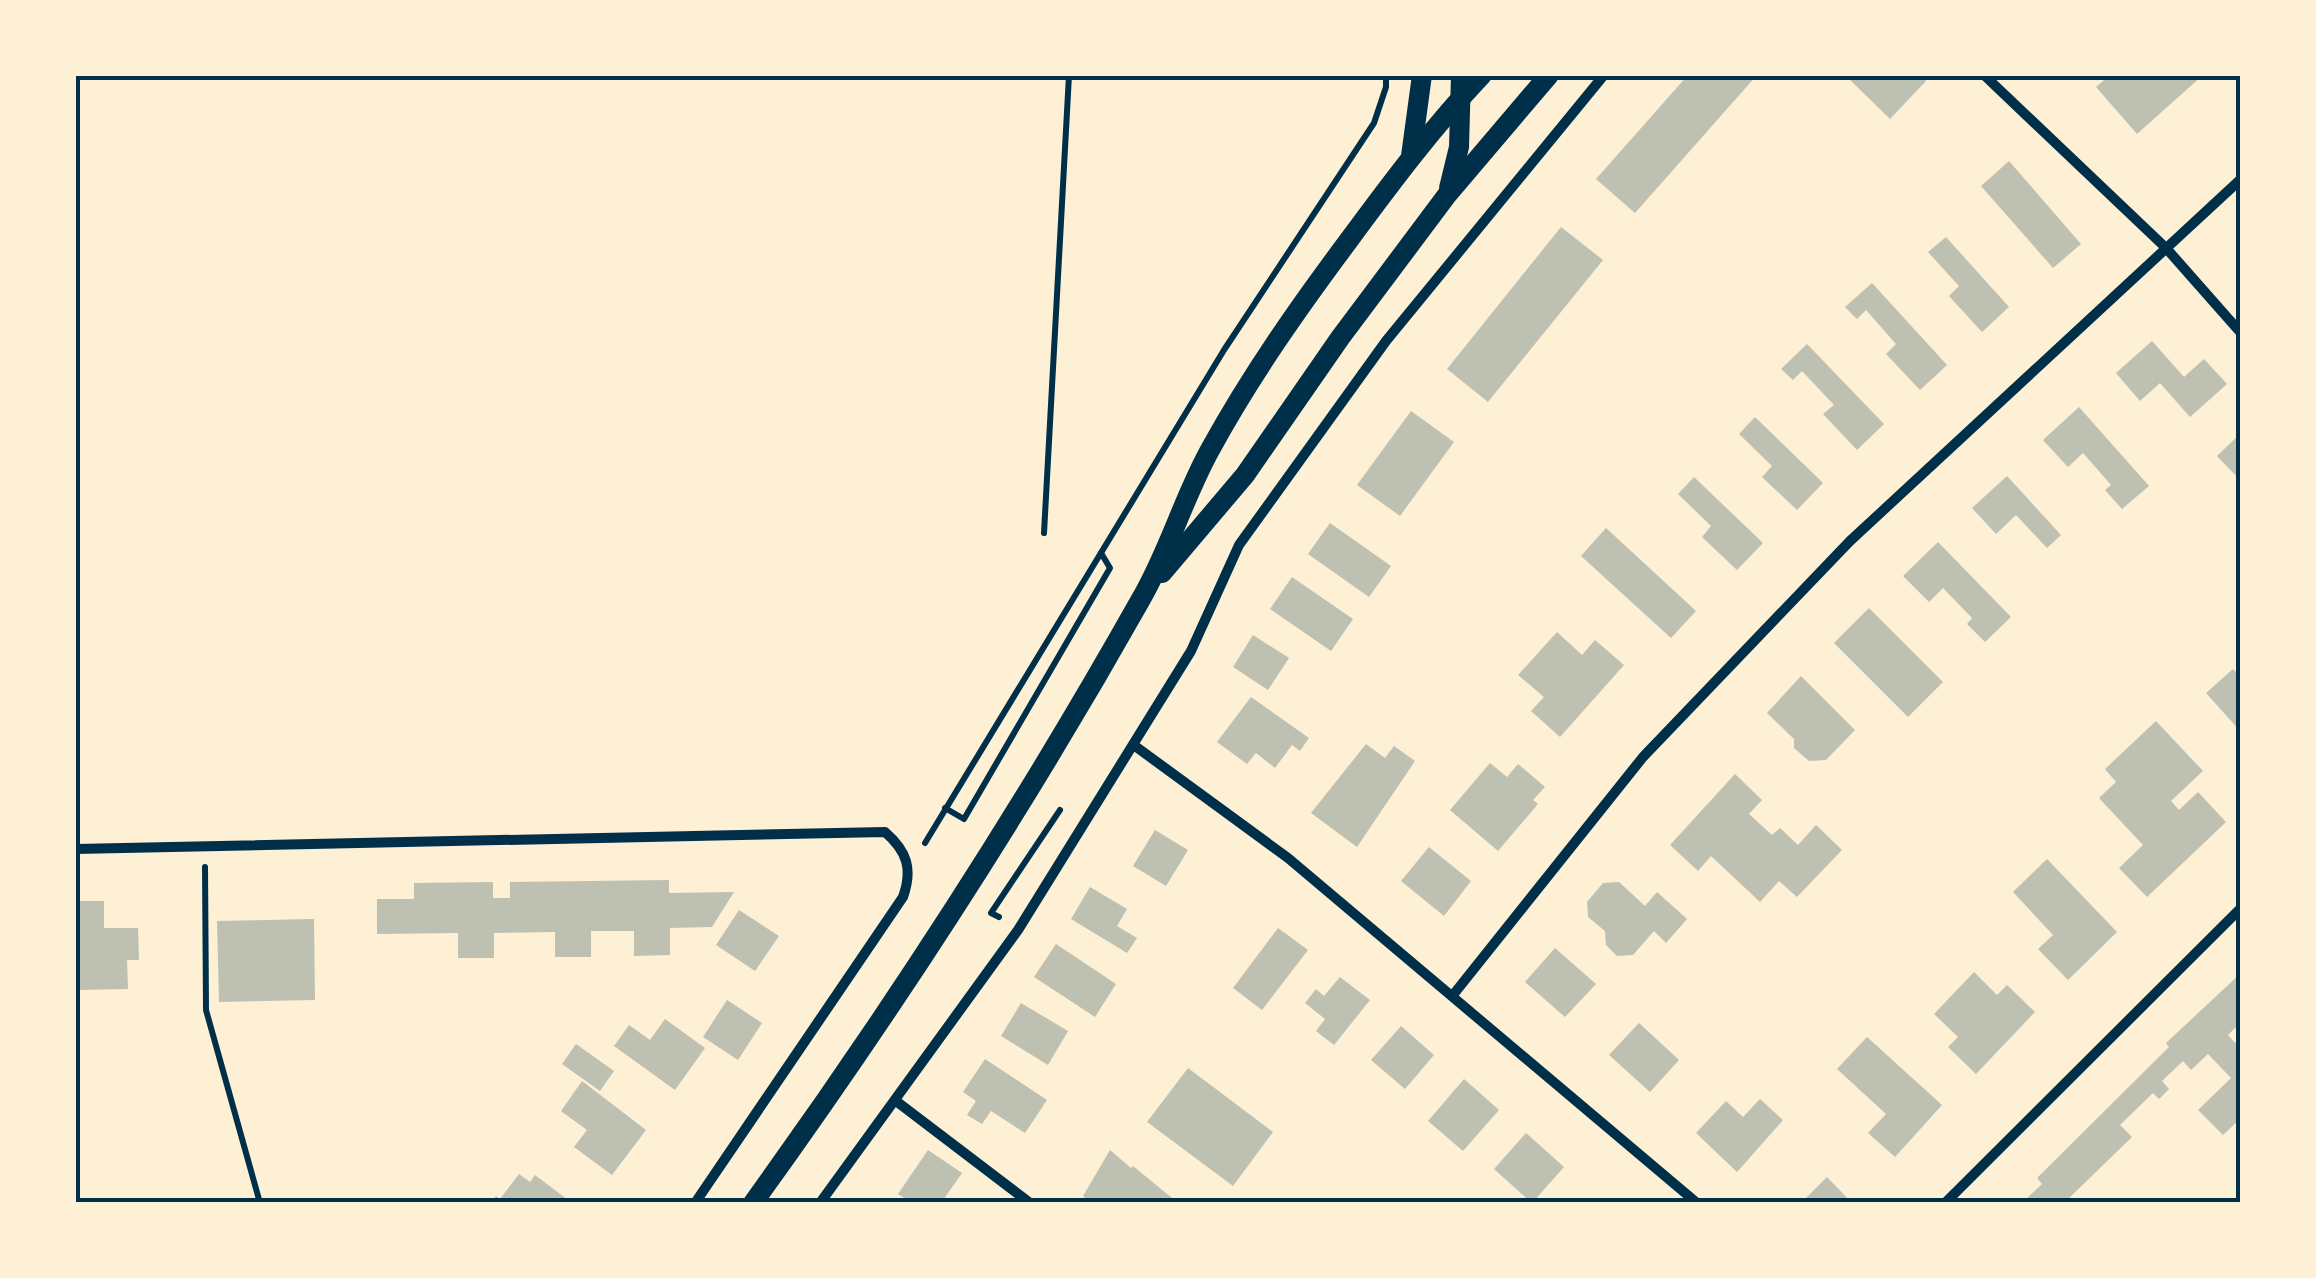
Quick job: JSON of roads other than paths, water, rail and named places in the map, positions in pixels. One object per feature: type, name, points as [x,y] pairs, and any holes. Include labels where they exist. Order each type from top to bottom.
[{"type":"main road","points":[[1411,156],[1422,75]]},
{"type":"main road","points":[[1447,195],[1459,147],[1460,75]]},
{"type":"main road","points":[[753,1203],[828,1098],[1052,752],[1144,594],[1209,451],[1247,386],[1312,289],[1411,156],[1482,75]]},
{"type":"main road","points":[[1144,594],[1245,475],[1340,338],[1447,195],[1549,75]]},
{"type":"street","points":[[820,1203],[1018,930],[1191,652],[1239,545],[1386,341],[1604,75]]},
{"type":"street","points":[[1984,75],[2166,248],[2241,333]]},
{"type":"street","points":[[1453,996],[1657,743],[1850,541],[2241,179]]},
{"type":"street","points":[[1135,746],[1288,858],[1697,1203]]},
{"type":"street","points":[[75,848],[885,832],[902,848],[909,872],[903,897],[695,1203]]},
{"type":"street","points":[[1945,1203],[2241,908]]},
{"type":"street","points":[[896,1101],[1030,1203]]}]
